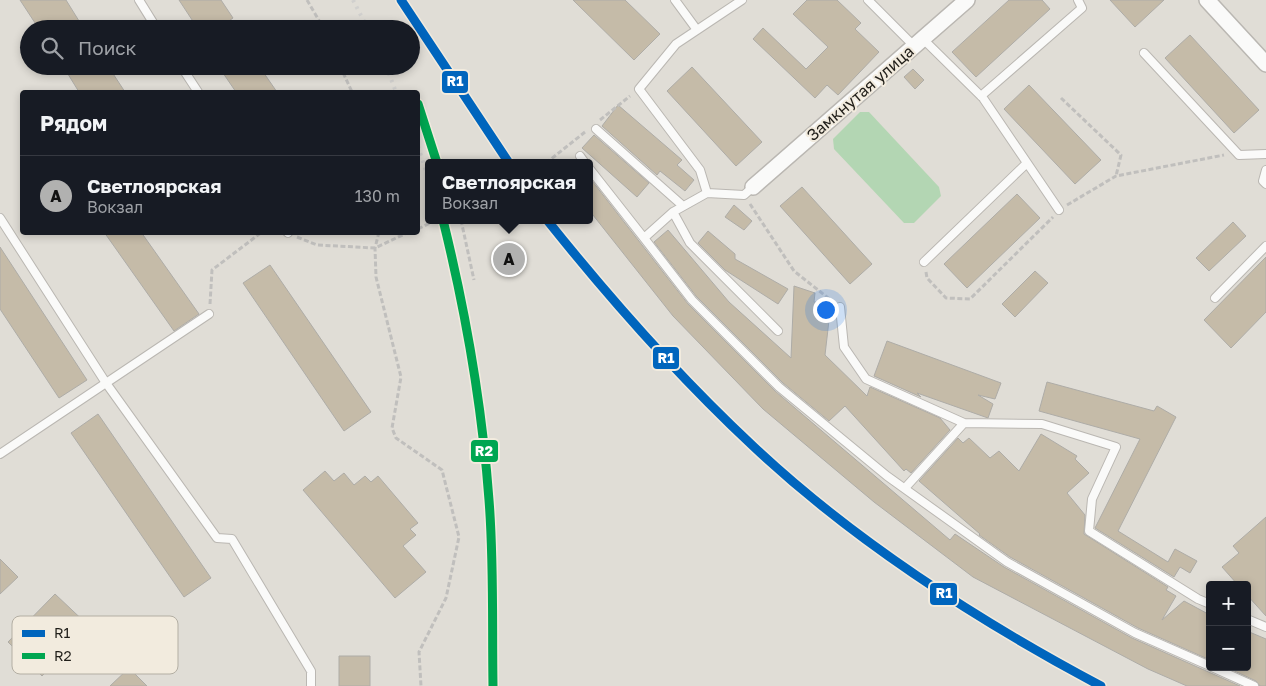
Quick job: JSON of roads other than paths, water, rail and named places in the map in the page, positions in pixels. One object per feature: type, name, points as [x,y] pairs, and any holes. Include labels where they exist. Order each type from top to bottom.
[{"type":"street","name":"Замкнутая улица","points":[[749,191],[967,0]]},
{"type":"street","points":[[1207,0],[1266,64]]},
{"type":"lane","points":[[139,0],[152,20]]},
{"type":"lane","points":[[675,0],[697,30]]},
{"type":"lane","points":[[707,193],[700,170],[639,90],[676,44],[742,0]]},
{"type":"lane","points":[[868,0],[981,96],[1059,210]]},
{"type":"lane","points":[[981,96],[1082,8],[1078,0]]},
{"type":"lane","points":[[1144,54],[1236,153],[1239,155],[1266,154]]},
{"type":"lane","points":[[187,75],[197,90]]},
{"type":"lane","points":[[596,129],[683,206]]},
{"type":"lane","points":[[924,262],[1027,162]]},
{"type":"lane","points":[[1266,170],[1264,181],[1266,184]]},
{"type":"lane","points":[[593,173],[692,300],[779,388],[905,488],[1007,562],[1135,633],[1206,665]]},
{"type":"lane","points":[[644,238],[673,212],[707,193],[749,191]]},
{"type":"lane","points":[[673,212],[690,243],[778,331]]},
{"type":"lane","points":[[0,218],[106,383],[218,538],[232,539],[311,671],[311,686]]},
{"type":"lane","points":[[1215,298],[1266,246]]},
{"type":"lane","points":[[840,307],[844,347],[866,379],[964,423],[1042,424],[1116,447],[1092,499],[1089,531],[1206,602]]},
{"type":"lane","points":[[0,454],[209,314]]},
{"type":"lane","points":[[905,488],[964,423]]},
{"type":"lane","points":[[1251,621],[1266,627]]},
{"type":"lane","points":[[1220,671],[1254,686]]},
{"type":"railway","points":[[353,0],[363,20]]},
{"type":"railway","points":[[401,0],[414,20]]},
{"type":"railway","points":[[420,29],[452,77]]},
{"type":"railway","points":[[389,75],[395,90]]},
{"type":"railway","points":[[420,152],[425,168]]},
{"type":"railway","points":[[444,224],[472,359],[486,465],[492,546],[493,686]]},
{"type":"place","name":"Светлоярская","points":[[509,259]]}]
